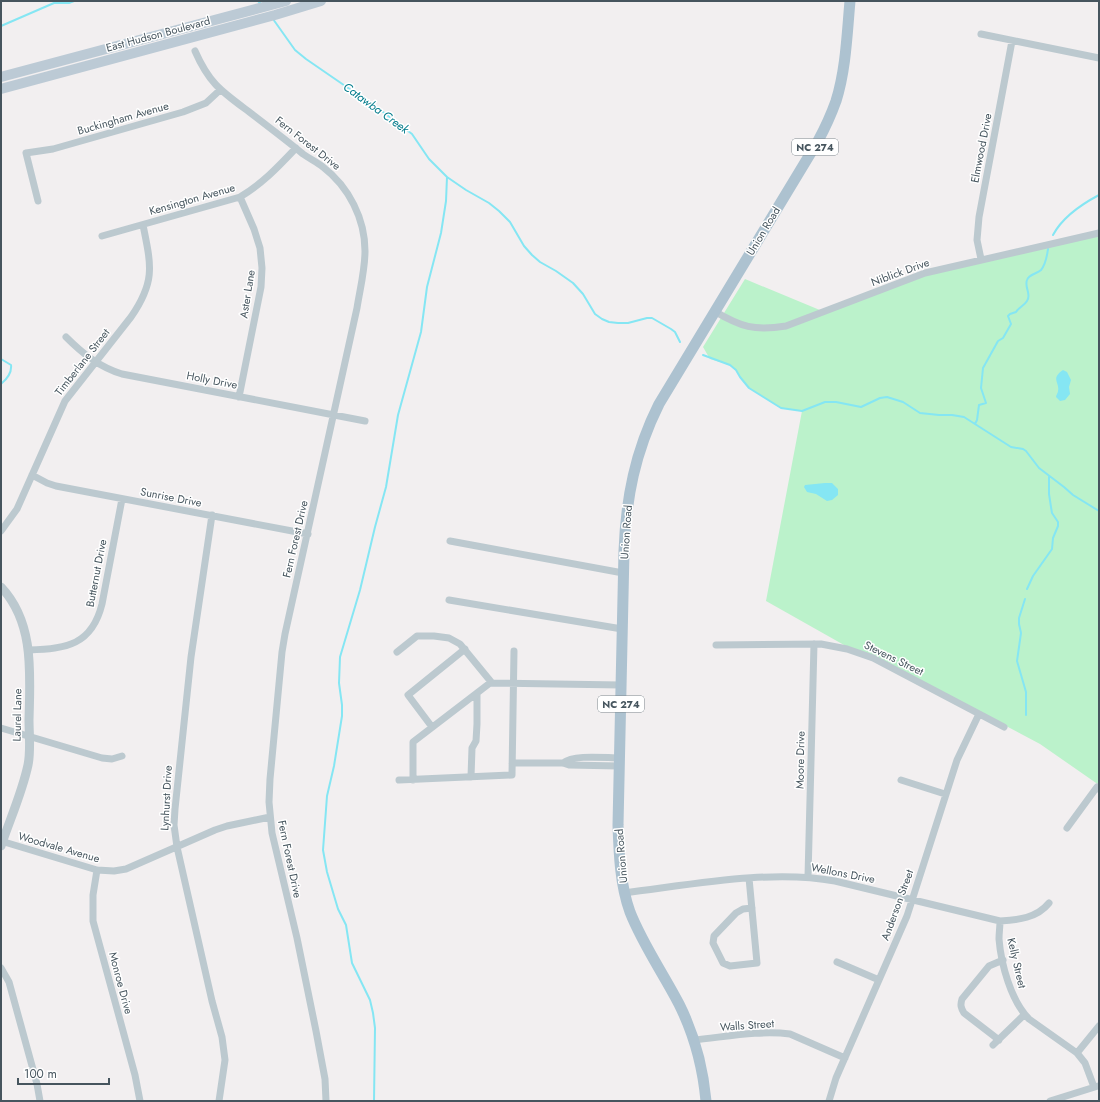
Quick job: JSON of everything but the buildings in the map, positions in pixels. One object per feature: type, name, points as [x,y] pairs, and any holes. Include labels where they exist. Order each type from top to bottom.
[{"type":"main road","name":"East Hudson Boulevard","points":[[1,77],[286,1]]},
{"type":"main road","name":"East Hudson Boulevard","points":[[1,89],[321,1]]},
{"type":"main road","name":"Union Road","points":[[706,1101],[701,1069],[694,1040],[680,1006],[649,953],[636,925],[624,893],[620,869],[619,847],[623,573],[624,534],[629,492],[637,456],[658,404],[827,124],[836,101],[842,75],[850,1]]},
{"type":"street","points":[[981,34],[1087,57],[1099,58]]},
{"type":"street","name":"Elmwood Drive","points":[[981,259],[976,240],[979,217],[1012,41]]},
{"type":"street","name":"Fern Forest Drive","points":[[195,51],[203,70],[220,90],[296,148],[323,166],[343,187],[358,212],[364,241],[364,270],[282,652],[270,779],[270,817],[275,850],[297,938],[316,1031],[325,1079],[326,1101]]},
{"type":"street","name":"Buckingham Avenue","points":[[38,202],[26,153],[53,149],[184,112],[206,103],[220,90]]},
{"type":"street","name":"Kensington Avenue","points":[[102,236],[240,197],[257,186],[271,174],[296,148]]},
{"type":"street","name":"Aster Lane","points":[[239,397],[261,287],[262,268],[260,248],[254,229],[240,197]]},
{"type":"street","name":"Timberlane Street","points":[[1,531],[17,509],[65,401],[138,308],[149,281],[150,261],[143,225]]},
{"type":"street","name":"Niblick Drive","points":[[714,311],[741,325],[768,329],[786,326],[925,273],[1099,233]]},
{"type":"street","name":"Holly Drive","points":[[66,336],[80,350],[96,362],[112,371],[122,374],[365,420]]},
{"type":"street","name":"Sunrise Drive","points":[[32,475],[51,485],[308,534]]},
{"type":"street","name":"Butternut Drive","points":[[29,650],[51,650],[63,648],[84,636],[95,623],[102,604],[122,498]]},
{"type":"street","name":"Lynhurst Drive","points":[[212,515],[191,657],[174,825],[177,847],[212,1001],[222,1037],[225,1060],[219,1101]]},
{"type":"street","points":[[450,541],[623,573]]},
{"type":"street","name":"Laurel Lane","points":[[1,587],[9,596],[20,618],[29,650],[30,669],[28,763],[24,782],[2,843]]},
{"type":"street","points":[[449,600],[622,629]]},
{"type":"street","points":[[397,652],[417,636],[449,638],[460,644],[465,649],[492,683]]},
{"type":"street","name":"Stevens Street","points":[[716,645],[814,644],[847,649],[873,658],[1004,727]]},
{"type":"street","name":"Moore Drive","points":[[808,877],[814,644]]},
{"type":"street","points":[[432,727],[408,695],[465,649]]},
{"type":"street","points":[[399,780],[512,775],[514,651]]},
{"type":"street","points":[[412,780],[413,742],[490,683],[621,685]]},
{"type":"street","points":[[472,777],[472,748],[476,741],[477,693]]},
{"type":"street","name":"Anderson Street","points":[[829,1101],[836,1078],[891,954],[913,899],[956,760],[979,714]]},
{"type":"street","points":[[1,728],[102,758],[112,759],[122,756]]},
{"type":"street","points":[[512,763],[563,763],[567,759],[576,758],[620,762]]},
{"type":"street","points":[[901,780],[945,794]]},
{"type":"street","points":[[1067,828],[1098,788]]},
{"type":"street","name":"Woodvale Avenue","points":[[2,843],[97,870],[114,871],[126,869],[221,828],[270,817]]},
{"type":"street","name":"Monroe Drive","points":[[97,870],[93,895],[94,920],[135,1075],[140,1101]]},
{"type":"street","name":"Wellons Drive","points":[[624,893],[749,878],[808,877],[835,881],[1000,921],[1016,920],[1029,916],[1044,909],[1049,903]]},
{"type":"street","points":[[749,878],[752,908],[757,963],[730,966],[723,963],[713,943],[714,936],[736,913],[743,909],[752,908]]},
{"type":"street","name":"Kelly Street","points":[[1000,921],[999,938],[1003,960],[1015,1000],[1024,1015],[1077,1053]]},
{"type":"street","points":[[998,1040],[964,1013],[961,1009],[961,1004],[962,999],[989,966],[1003,960]]},
{"type":"street","points":[[837,962],[879,980]]},
{"type":"street","points":[[1,968],[9,982],[37,1084],[40,1101]]},
{"type":"street","points":[[993,1045],[1024,1015]]},
{"type":"street","points":[[1050,1101],[1059,1100],[1097,1086],[1085,1063],[1077,1053],[1099,1026]]},
{"type":"street","name":"Walls Street","points":[[694,1040],[761,1033],[790,1034],[845,1058]]},
{"type":"green space","points":[[1099,235],[1099,785],[1040,744],[922,681],[844,645],[766,601],[802,411],[781,408],[749,388],[736,370],[730,365],[710,359],[703,347],[745,279],[827,313],[926,275]]},
{"type":"water","points":[[1063,370],[1067,372],[1071,380],[1069,387],[1070,394],[1065,400],[1060,401],[1056,397],[1058,388],[1056,378]]},
{"type":"water","points":[[832,483],[838,489],[838,495],[832,500],[827,501],[816,494],[807,492],[804,487],[805,485]]},
{"type":"waterway","name":"Catawba Creek","points":[[1,26],[54,3],[69,3],[74,1]]},
{"type":"waterway","name":"Catawba Creek","points":[[258,1],[262,5]]},
{"type":"waterway","name":"Catawba Creek","points":[[273,19],[295,50],[412,134],[429,159],[447,177],[489,203],[499,211],[510,222],[524,246],[532,255],[540,262],[573,283],[583,294],[595,314],[609,322],[618,323],[628,323],[652,318],[675,332],[680,342]]},
{"type":"waterway","points":[[374,1101],[375,1028],[373,1013],[370,1000],[352,963],[346,925],[338,909],[327,872],[323,850],[327,796],[334,766],[342,716],[339,683],[340,657],[360,590],[386,487],[398,415],[421,332],[427,287],[441,233],[446,201],[447,177]]},
{"type":"waterway","points":[[1053,235],[1067,217],[1099,195]]},
{"type":"waterway","points":[[975,424],[979,405],[986,403],[981,388],[983,368],[998,341],[1003,338],[1011,324],[1008,316],[1016,312],[1027,301],[1029,296],[1026,286],[1027,280],[1029,276],[1043,268],[1048,249]]},
{"type":"waterway","points":[[1,304],[1,319]]},
{"type":"waterway","name":"Catawba Creek","points":[[703,355],[730,365],[736,370],[749,388],[781,408],[802,411],[825,402],[836,402],[861,407],[880,398],[887,397],[903,402],[920,413],[964,417],[1011,447],[1026,451],[1039,468],[1073,495],[1099,511]]},
{"type":"waterway","points":[[1,359],[11,365],[9,376],[1,384]]},
{"type":"waterway","points":[[1027,589],[1033,576],[1052,549],[1053,538],[1058,526],[1058,522],[1052,513],[1049,494],[1049,477]]},
{"type":"waterway","points":[[1025,599],[1019,618],[1021,633],[1017,661],[1026,692],[1026,715]]}]
